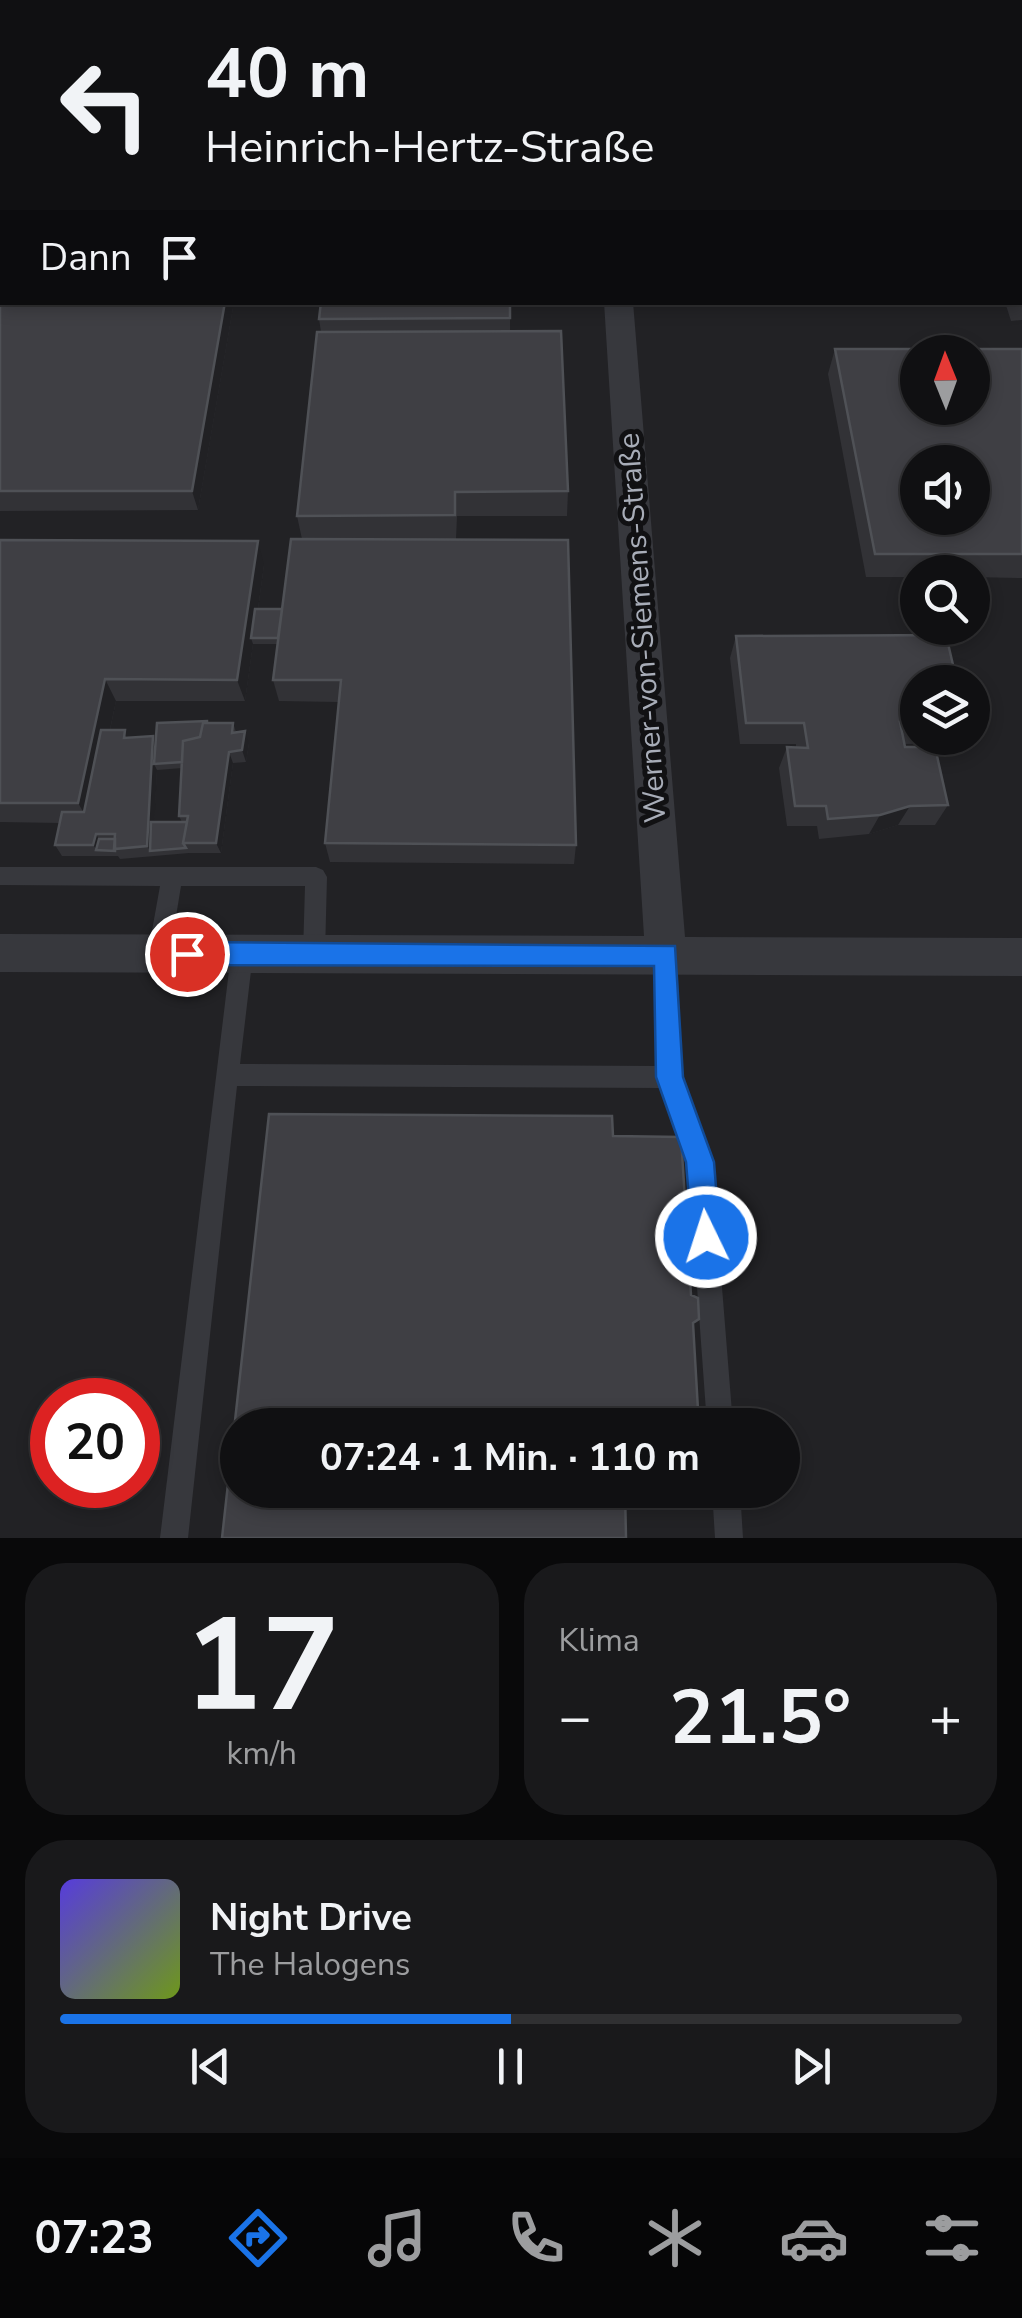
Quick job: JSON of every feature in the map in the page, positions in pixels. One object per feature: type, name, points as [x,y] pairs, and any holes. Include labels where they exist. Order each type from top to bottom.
[{"type":"street","name":"Werner-von-Siemens-Straße","points":[[618,305],[666,954]]},
{"type":"street","points":[[0,953],[1022,957]]},
{"type":"lane","points":[[0,876],[316,877],[314,954]]},
{"type":"lane","points":[[160,953],[172,876]]},
{"type":"lane","points":[[174,1538],[242,954]]},
{"type":"lane","points":[[666,954],[670,1077],[700,1162],[719,1408]]},
{"type":"lane","points":[[227,1074],[670,1077]]},
{"type":"lane","points":[[727,1508],[729,1538]]},
{"type":"shaded area","points":[[0,305],[1022,305],[1022,1538],[0,1538]]},
{"type":"building","points":[[0,305],[224,305],[192,491],[0,491]]},
{"type":"building","points":[[321,305],[510,305],[510,318],[319,319]]},
{"type":"building","points":[[561,331],[568,491],[455,492],[455,515],[297,516],[317,332]]},
{"type":"building","points":[[835,349],[900,349],[900,425],[990,425],[990,349],[1022,349],[1022,554],[875,554]]},
{"type":"building","points":[[291,539],[568,540],[576,845],[325,843],[341,680],[273,680]]},
{"type":"building","points":[[0,540],[258,541],[237,680],[105,679],[78,803],[0,803]]},
{"type":"building","points":[[255,609],[282,609],[278,638],[251,638]]},
{"type":"building","points":[[900,635],[900,645],[948,645],[953,665],[900,665],[900,755],[937,755],[948,805],[910,806],[880,815],[828,819],[826,806],[795,806],[787,747],[808,748],[804,723],[746,723],[736,636]]},
{"type":"building","points":[[207,721],[200,737],[183,741],[182,762],[154,764],[157,723]]},
{"type":"building","points":[[203,723],[233,723],[232,733],[245,731],[242,750],[229,752],[216,843],[183,843],[188,816],[179,816],[183,741],[200,737]]},
{"type":"building","points":[[101,730],[125,730],[124,738],[153,736],[147,846],[114,849],[115,834],[96,834],[93,845],[55,845],[62,812],[84,812]]},
{"type":"building","points":[[151,822],[187,822],[183,843],[186,848],[150,851]]},
{"type":"building","points":[[99,839],[115,839],[115,851],[96,850]]},
{"type":"building","points":[[269,1114],[612,1116],[613,1136],[681,1137],[691,1295],[698,1298],[699,1319],[693,1323],[698,1408],[236,1408]]},
{"type":"building","points":[[225,1508],[625,1508],[626,1538],[222,1538]]},
{"type":"route","points":[[187,954],[666,954],[670,1077],[700,1162],[706,1237]]}]
